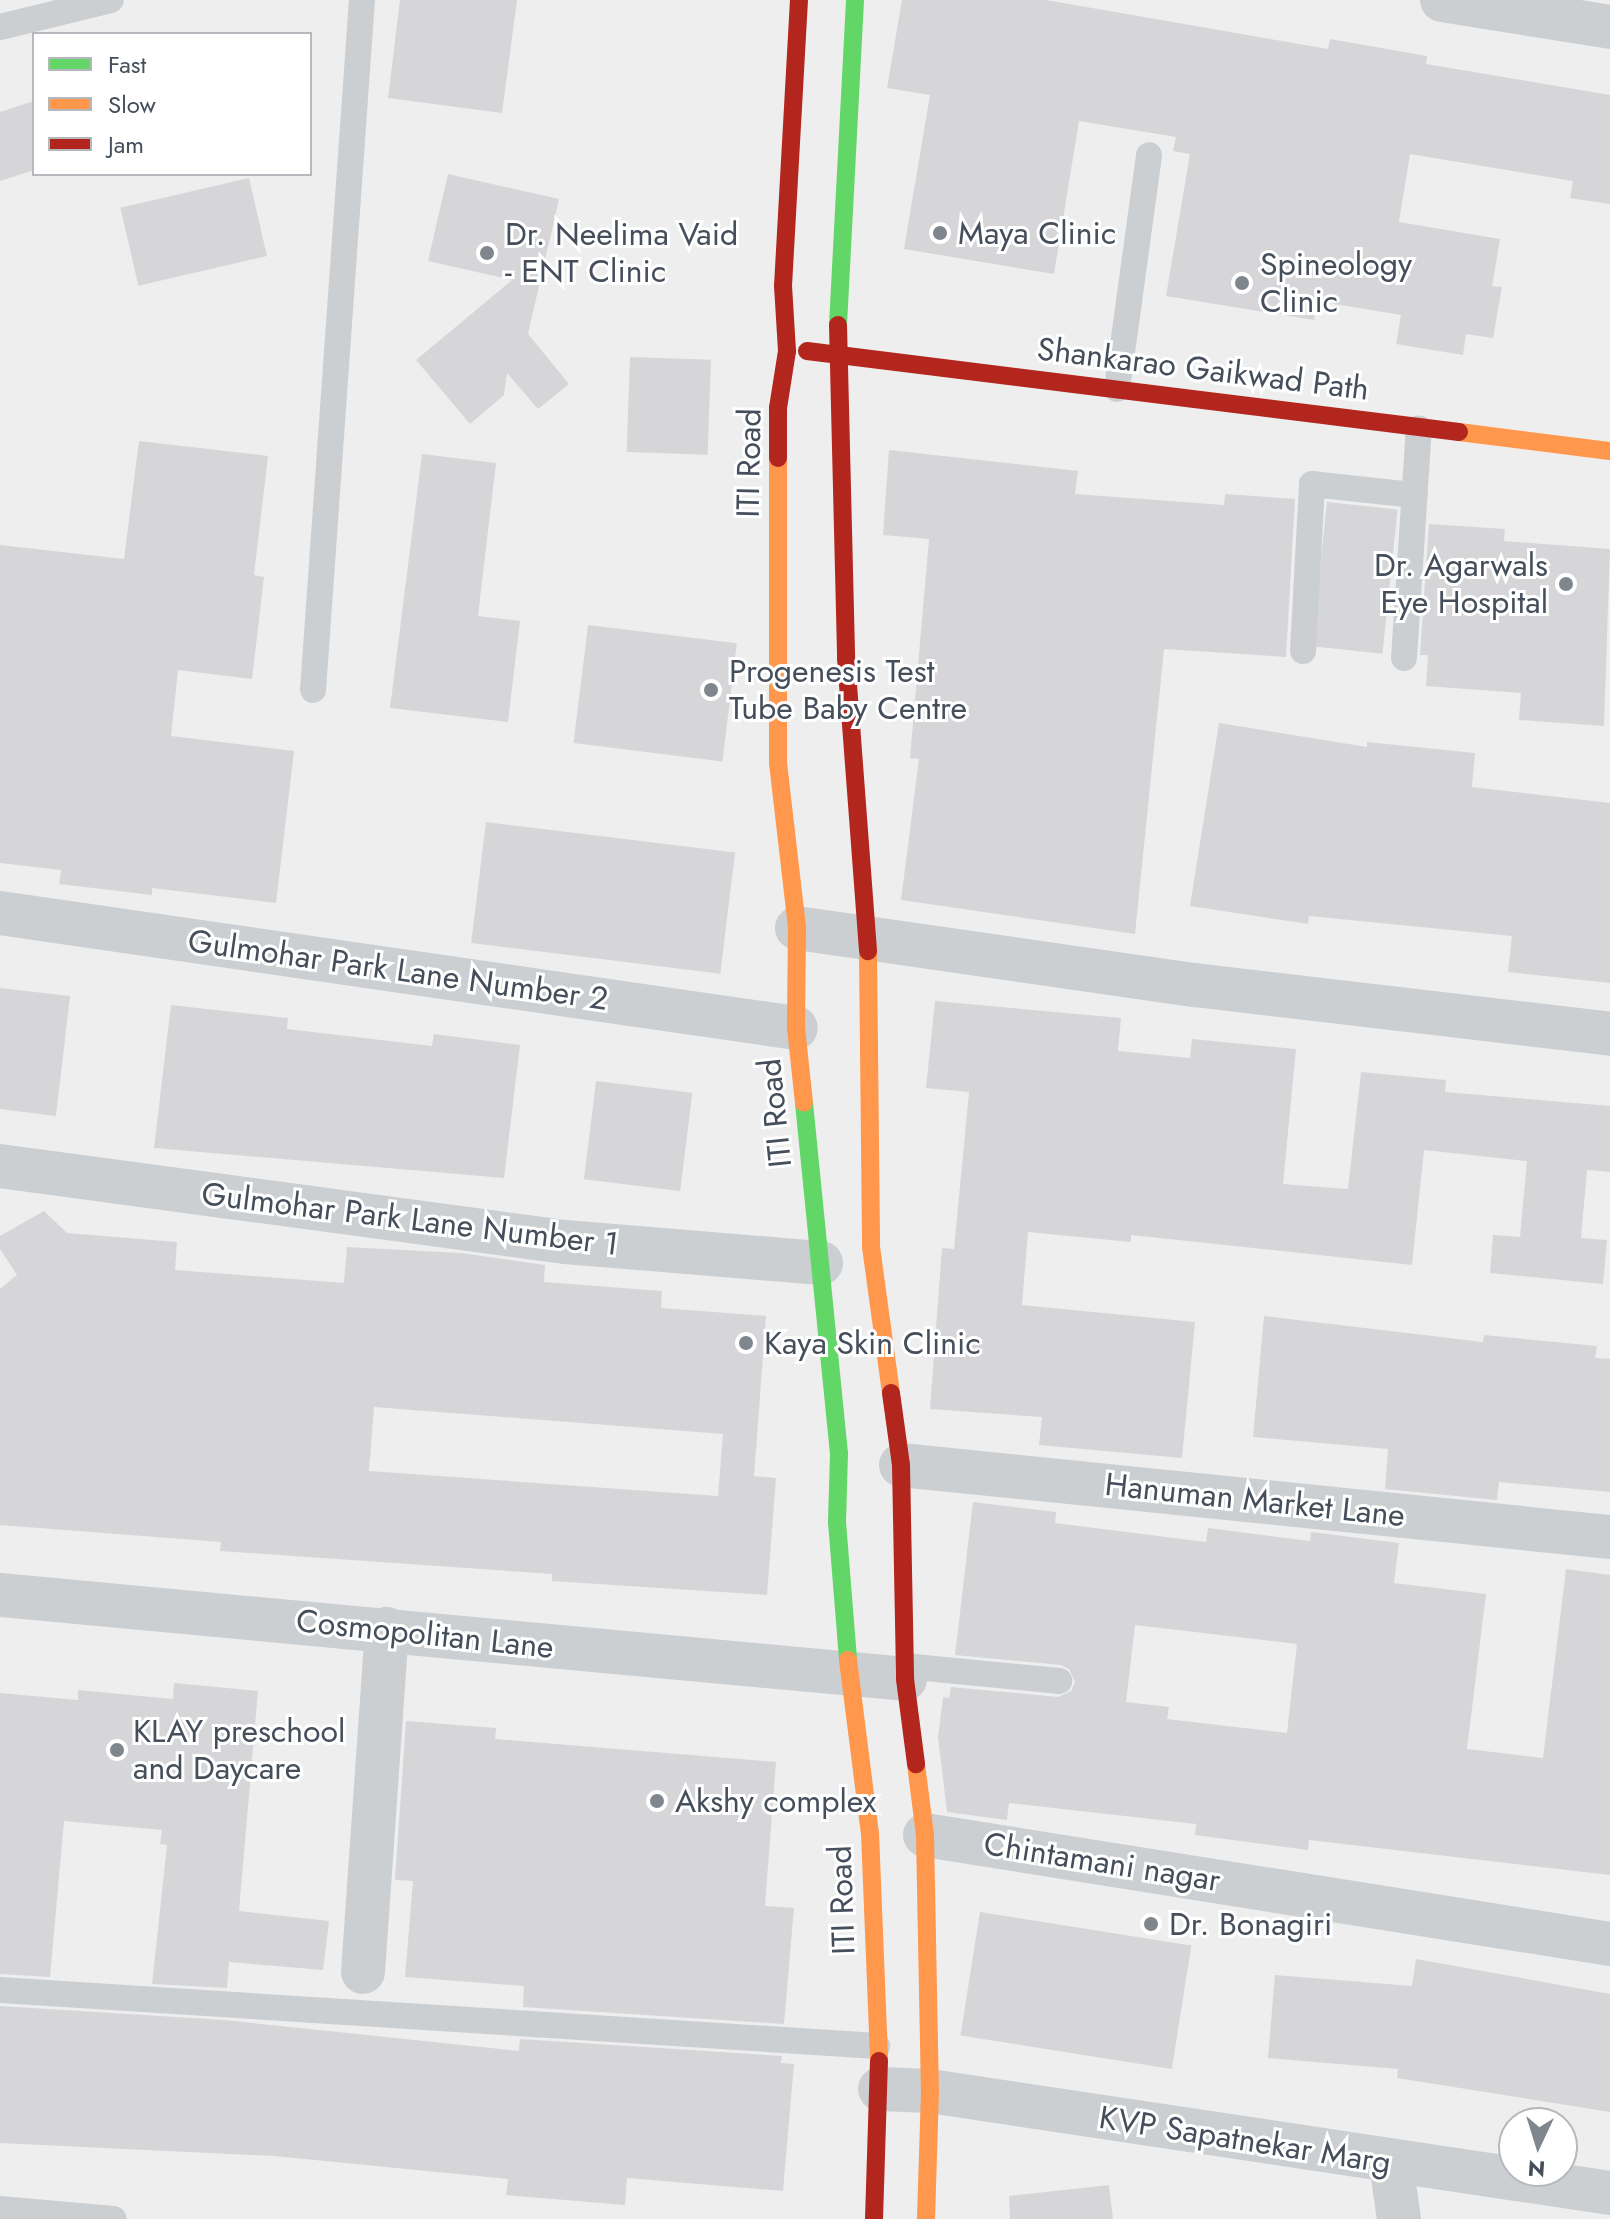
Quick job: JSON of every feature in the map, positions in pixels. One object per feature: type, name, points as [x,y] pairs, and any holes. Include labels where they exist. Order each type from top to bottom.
[{"type":"main road","name":"ITI Road","points":[[799,0],[783,286],[787,351],[778,408],[778,763],[797,928],[796,1028],[839,1454],[837,1522],[849,1677],[870,1833],[880,2089],[874,2219]]},
{"type":"main road","points":[[855,0],[837,352],[846,658],[868,934],[871,1247],[901,1465],[904,1673],[925,1835],[930,2091],[926,2219]]},
{"type":"main road","name":"Shankarao Gaikwad Path","points":[[787,351],[837,352],[1610,451]]},
{"type":"street","points":[[1442,0],[1610,27]]},
{"type":"street","name":"Gulmohar Park Lane Number 2","points":[[0,913],[796,1028]]},
{"type":"street","points":[[797,928],[868,934],[1195,985],[1610,1034]]},
{"type":"street","name":"Gulmohar Park Lane Number 1","points":[[0,1166],[565,1242],[821,1263]]},
{"type":"street","name":"Hanuman Market Lane","points":[[901,1465],[1610,1537]]},
{"type":"street","name":"Cosmopolitan Lane","points":[[0,1595],[387,1629],[849,1677],[904,1673]]},
{"type":"street","points":[[363,1972],[387,1629]]},
{"type":"street","name":"Chintamani nagar","points":[[925,1835],[1610,1944]]},
{"type":"street","name":"KVP Sapatnekar Marg","points":[[880,2089],[930,2091],[1391,2163],[1610,2193]]},
{"type":"street","points":[[1391,2163],[1399,2219]]},
{"type":"lane","points":[[0,27],[111,0]]},
{"type":"lane","points":[[313,690],[362,0]]},
{"type":"lane","points":[[1117,389],[1149,155]]},
{"type":"lane","points":[[1404,658],[1419,428]]},
{"type":"lane","points":[[1303,651],[1312,484],[1414,495]]},
{"type":"lane","points":[[904,1673],[1059,1681]]},
{"type":"lane","points":[[0,1990],[877,2046]]},
{"type":"lane","points":[[0,2209],[114,2219]]},
{"type":"building","points":[[400,0],[517,0],[502,113],[388,98]]},
{"type":"building","points":[[902,0],[1046,0],[1328,49],[1330,39],[1427,56],[1426,64],[1610,95],[1610,204],[1570,198],[1573,181],[1410,154],[1399,222],[1500,239],[1492,286],[1502,287],[1493,338],[1466,334],[1463,355],[1396,344],[1401,315],[1317,301],[1314,320],[1166,296],[1190,154],[1173,151],[1176,137],[1079,121],[1054,274],[904,249],[930,95],[887,88]]},
{"type":"building","points":[[32,102],[32,171],[0,181],[0,112]]},
{"type":"building","points":[[448,174],[559,199],[528,334],[569,384],[538,409],[507,373],[504,395],[470,424],[416,360],[512,280],[428,261]]},
{"type":"building","points":[[249,178],[267,256],[138,286],[120,208]]},
{"type":"building","points":[[630,357],[711,360],[708,455],[627,452]]},
{"type":"building","points":[[139,441],[268,456],[254,575],[264,577],[252,679],[178,670],[171,736],[294,751],[276,903],[152,888],[152,895],[59,884],[61,870],[0,863],[0,545],[124,559]]},
{"type":"building","points":[[889,450],[1078,471],[1075,494],[1224,505],[1225,494],[1295,499],[1286,657],[1164,649],[1135,934],[901,900],[919,759],[910,758],[929,539],[883,535]]},
{"type":"building","points":[[422,454],[496,463],[478,616],[520,621],[508,722],[390,708]]},
{"type":"building","points":[[1327,502],[1398,509],[1382,654],[1312,646]]},
{"type":"building","points":[[1429,524],[1505,529],[1504,541],[1610,549],[1604,726],[1519,720],[1521,693],[1426,686],[1428,655],[1420,655]]},
{"type":"building","points":[[588,625],[737,643],[722,761],[573,743]]},
{"type":"building","points":[[1219,723],[1367,747],[1367,742],[1475,753],[1472,787],[1610,803],[1610,983],[1508,972],[1512,936],[1309,916],[1308,924],[1190,906]]},
{"type":"building","points":[[486,822],[735,853],[720,974],[471,943]]},
{"type":"building","points":[[0,988],[70,996],[56,1116],[0,1109]]},
{"type":"building","points":[[935,1001],[1121,1018],[1118,1051],[1190,1058],[1192,1039],[1296,1049],[1283,1184],[1348,1189],[1361,1072],[1446,1080],[1445,1092],[1610,1106],[1610,1172],[1587,1170],[1581,1238],[1607,1240],[1603,1284],[1490,1273],[1493,1235],[1520,1237],[1527,1161],[1424,1150],[1412,1265],[1131,1235],[1131,1242],[1028,1232],[1022,1305],[1195,1322],[1182,1458],[1039,1445],[1042,1417],[930,1409],[942,1248],[954,1249],[969,1092],[926,1088]]},
{"type":"building","points":[[171,1005],[288,1018],[287,1029],[432,1046],[434,1034],[520,1045],[504,1178],[154,1148]]},
{"type":"building","points":[[596,1081],[692,1093],[680,1191],[584,1179]]},
{"type":"building","points":[[44,1211],[67,1233],[177,1242],[175,1270],[344,1283],[347,1247],[461,1253],[545,1265],[544,1282],[662,1291],[661,1308],[766,1316],[754,1476],[776,1478],[767,1595],[552,1581],[552,1574],[220,1551],[221,1542],[0,1525],[0,1289],[17,1275],[0,1249],[0,1236]],"holes":[[[374,1407],[723,1434],[718,1496],[369,1471]]]},
{"type":"building","points":[[1264,1316],[1483,1342],[1484,1335],[1597,1346],[1595,1358],[1610,1359],[1610,1492],[1499,1482],[1497,1500],[1385,1489],[1388,1449],[1253,1437]]},
{"type":"building","points":[[973,1502],[1056,1512],[1055,1523],[1206,1542],[1208,1528],[1310,1541],[1311,1532],[1399,1543],[1394,1583],[1486,1594],[1467,1749],[1543,1758],[1566,1569],[1610,1575],[1610,1875],[1309,1840],[1308,1850],[1195,1835],[1196,1824],[1009,1803],[1007,1820],[947,1812],[938,1737],[943,1697],[949,1698],[951,1687],[1058,1697],[1071,1691],[1075,1682],[1069,1669],[1061,1665],[955,1655]],"holes":[[[1135,1625],[1297,1644],[1287,1733],[1167,1719],[1169,1707],[1126,1702]]]},
{"type":"building","points":[[174,1683],[258,1691],[239,1911],[329,1921],[323,1970],[229,1962],[227,1988],[152,1984],[167,1845],[160,1844],[162,1830],[64,1821],[50,1977],[0,1974],[0,1693],[78,1700],[78,1690],[173,1699]]},
{"type":"building","points":[[406,1721],[496,1728],[495,1739],[776,1762],[765,1906],[794,1908],[784,2024],[523,2007],[524,1986],[405,1977],[413,1881],[395,1880]]},
{"type":"building","points":[[980,1912],[1191,1945],[1172,2069],[960,2035]]},
{"type":"building","points":[[1416,1959],[1610,1994],[1610,2112],[1397,2078],[1398,2069],[1268,2058],[1275,1975],[1412,1986]]},
{"type":"building","points":[[0,2006],[224,2020],[519,2051],[520,2039],[782,2056],[781,2063],[794,2064],[783,2191],[627,2178],[625,2205],[506,2195],[508,2179],[274,2156],[0,2143]]},
{"type":"building","points":[[1109,2185],[1113,2219],[1010,2219],[1009,2196]]},
{"type":"traffic: fast","points":[[838,325],[855,0]]},
{"type":"traffic: fast","points":[[804,1103],[839,1454],[837,1522],[848,1660]]},
{"type":"traffic: slow","points":[[1459,432],[1610,451]]},
{"type":"traffic: slow","points":[[778,458],[778,763],[797,928],[796,1028],[804,1103]]},
{"type":"traffic: slow","points":[[868,951],[871,1247],[891,1393]]},
{"type":"traffic: slow","points":[[848,1660],[870,1833],[879,2061]]},
{"type":"traffic: slow","points":[[916,1764],[925,1835],[930,2091],[926,2219]]},
{"type":"traffic: jam","points":[[778,458],[778,408],[787,351],[783,286],[799,0]]},
{"type":"traffic: jam","points":[[838,325],[846,658],[868,951]]},
{"type":"traffic: jam","points":[[807,351],[1459,432]]},
{"type":"traffic: jam","points":[[891,1393],[901,1465],[905,1679],[916,1764]]},
{"type":"traffic: jam","points":[[874,2219],[879,2061]]},
{"type":"place","name":"Maya Clinic","points":[[940,233]]},
{"type":"place","name":"Dr. Neelima Vaid - ENT Clinic","points":[[487,253]]},
{"type":"place","name":"Spineology Clinic","points":[[1242,283]]},
{"type":"place","name":"Dr. Agarwals Eye Hospital","points":[[1566,584]]},
{"type":"place","name":"Progenesis Test Tube Baby Centre","points":[[711,690]]},
{"type":"place","name":"Kaya Skin Clinic","points":[[746,1343]]},
{"type":"place","name":"KLAY preschool and Daycare","points":[[117,1750]]},
{"type":"place","name":"Akshy complex","points":[[657,1801]]},
{"type":"place","name":"Dr. Bonagiri","points":[[1151,1924]]}]
